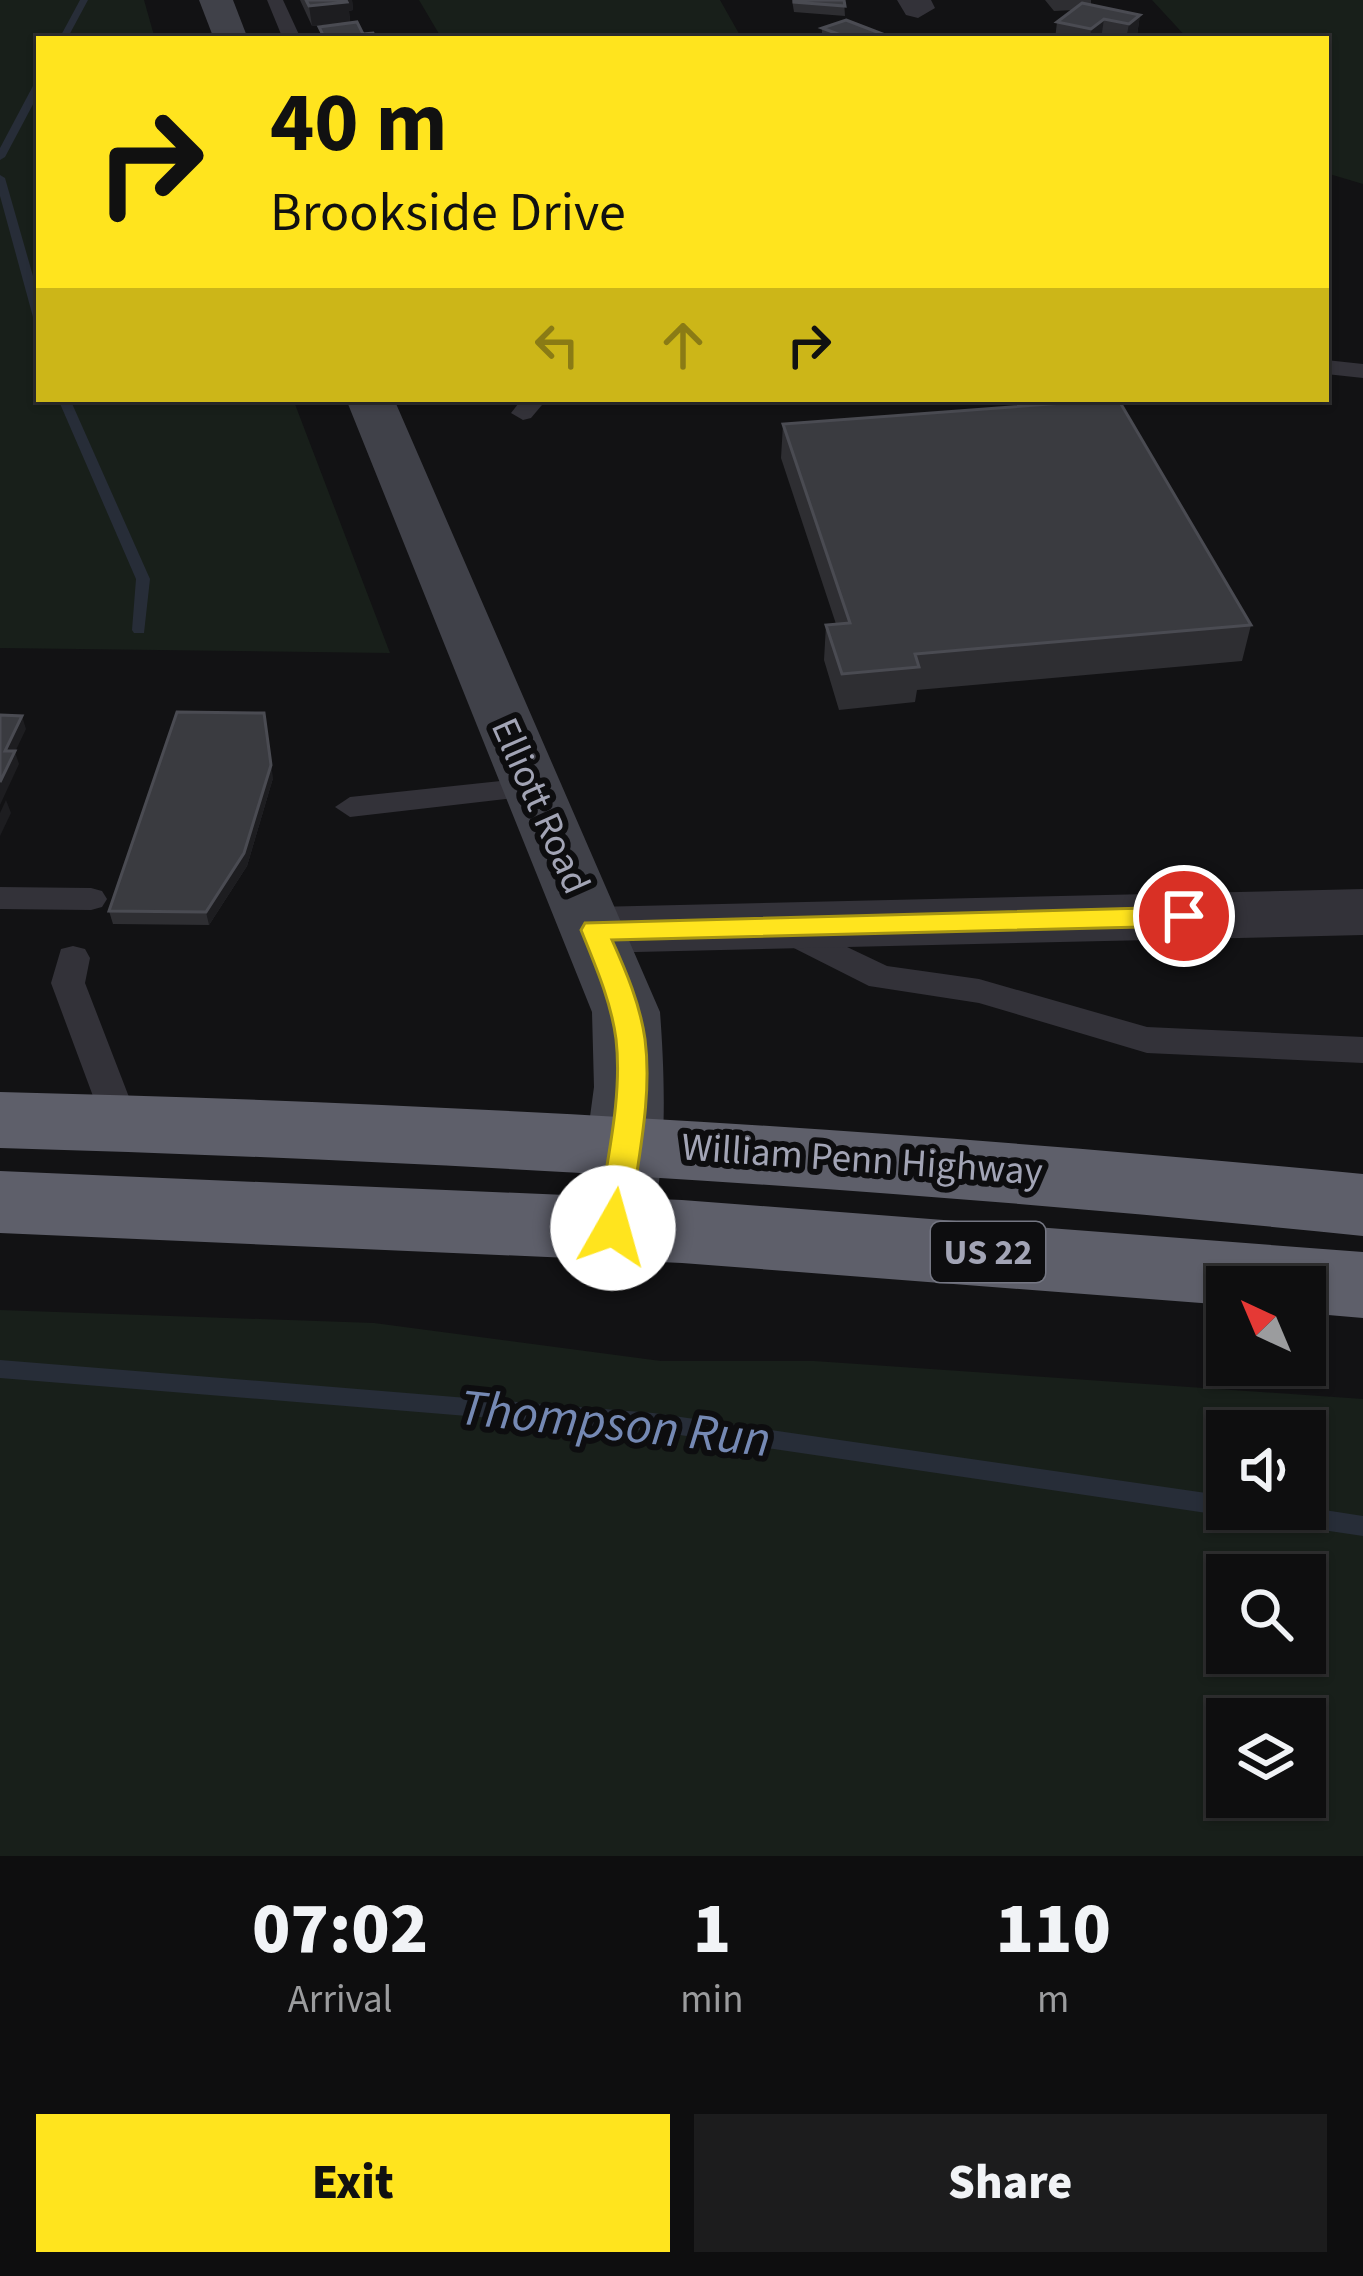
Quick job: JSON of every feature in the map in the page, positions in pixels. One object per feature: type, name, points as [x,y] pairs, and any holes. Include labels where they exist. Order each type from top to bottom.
[{"type":"highway","name":"William Penn Highway","points":[[0,1120],[623,1144],[1098,1177],[1363,1205]]},
{"type":"highway","name":"US 22","points":[[0,1202],[613,1228],[1080,1258],[1363,1285]]},
{"type":"street","points":[[216,0],[230,36]]},
{"type":"street","name":"Elliott Road","points":[[371,402],[530,788],[622,997],[630,1039],[613,1228]]},
{"type":"street","points":[[594,930],[1363,912]]},
{"type":"lane","points":[[275,0],[291,36]]},
{"type":"lane","points":[[1329,367],[1363,371]]},
{"type":"lane","points":[[350,807],[530,788]]},
{"type":"lane","points":[[0,898],[91,899]]},
{"type":"lane","points":[[779,926],[881,976],[979,992],[1147,1040],[1363,1050]]},
{"type":"lane","points":[[73,958],[68,982],[121,1123]]},
{"type":"shaded area","points":[[0,0],[144,0],[154,36],[36,36],[36,402],[294,402],[390,653],[0,648]]},
{"type":"shaded area","points":[[419,0],[720,0],[740,36],[440,36]]},
{"type":"shaded area","points":[[1152,0],[1363,0],[1363,184],[1329,174],[1329,36],[1185,36]]},
{"type":"shaded area","points":[[0,1310],[374,1323],[661,1361],[814,1361],[1363,1399],[1363,1856],[0,1856]]},
{"type":"building","points":[[306,0],[346,0],[347,2],[309,6]]},
{"type":"building","points":[[844,0],[845,6],[794,2]]},
{"type":"building","points":[[1082,3],[1140,15],[1129,24],[1104,19],[1091,29],[1057,22]]},
{"type":"building","points":[[846,20],[885,35],[843,36],[822,28]]},
{"type":"building","points":[[357,22],[363,34],[374,36],[324,36],[319,27]]},
{"type":"building","points":[[1120,402],[1251,625],[915,654],[919,667],[842,674],[826,625],[850,623],[783,424]]},
{"type":"building","points":[[177,712],[264,713],[271,765],[244,853],[206,912],[109,911]]},
{"type":"building","points":[[0,715],[22,716],[5,751],[15,751],[0,782]]},
{"type":"waterway","points":[[65,36],[84,0]]},
{"type":"waterway","points":[[0,157],[36,90]]},
{"type":"waterway","points":[[0,178],[36,306]]},
{"type":"waterway","points":[[65,402],[143,579],[139,630]]},
{"type":"waterway","name":"Thompson Run","points":[[0,1369],[653,1422],[1206,1503]]},
{"type":"waterway","name":"Thompson Run","points":[[1326,1520],[1363,1526]]},
{"type":"route","points":[[613,1228],[632,1066],[626,1012],[594,930],[1184,916]]}]
